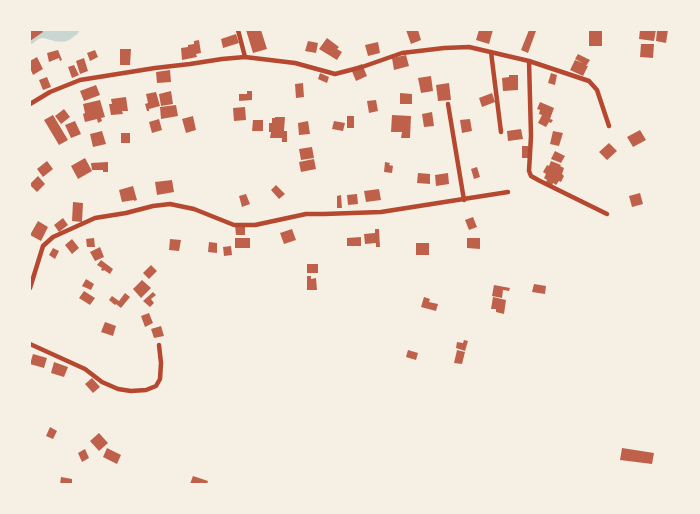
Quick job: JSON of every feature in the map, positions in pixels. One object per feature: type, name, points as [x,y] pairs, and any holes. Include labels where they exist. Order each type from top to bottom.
[{"type":"street","points":[[238,30],[245,57]]},
{"type":"street","points":[[30,104],[50,92],[80,80],[155,68],[245,57],[295,63],[335,74],[402,53],[469,48],[529,61],[589,81],[597,90],[609,126]]},
{"type":"street","points":[[491,52],[501,132]]},
{"type":"street","points":[[529,61],[531,176],[607,214]]},
{"type":"street","points":[[448,104],[464,200]]},
{"type":"street","points":[[30,288],[44,246],[53,237],[95,218],[153,206],[170,204],[194,209],[234,225],[255,225],[306,214],[381,212],[508,192]]},
{"type":"street","points":[[30,344],[85,369],[102,382],[118,389],[130,391],[146,390],[156,386],[160,379],[159,345]]},
{"type":"building","points":[[30,30],[42,30],[43,32],[30,41]]},
{"type":"building","points":[[246,30],[261,30],[267,49],[253,53]]},
{"type":"building","points":[[406,30],[418,30],[421,40],[411,44]]},
{"type":"building","points":[[479,30],[493,30],[489,44],[476,40]]},
{"type":"building","points":[[529,30],[536,31],[528,53],[521,50]]},
{"type":"building","points":[[640,30],[656,30],[654,41],[639,39]]},
{"type":"building","points":[[657,30],[668,30],[666,43],[656,41]]},
{"type":"building","points":[[589,31],[602,31],[602,46],[589,46]]},
{"type":"building","points":[[236,34],[239,43],[223,48],[221,39]]},
{"type":"building","points":[[327,38],[339,47],[337,49],[342,52],[337,60],[319,49]]},
{"type":"building","points":[[199,40],[201,53],[196,54],[197,57],[182,60],[181,48],[188,47],[188,45],[194,44],[194,41]]},
{"type":"building","points":[[308,41],[318,43],[316,53],[305,51]]},
{"type":"building","points":[[378,42],[380,53],[368,56],[365,45]]},
{"type":"building","points":[[641,44],[654,44],[653,58],[640,57]]},
{"type":"building","points":[[120,49],[131,49],[130,65],[120,65]]},
{"type":"building","points":[[58,50],[62,60],[60,61],[59,58],[49,62],[47,53]]},
{"type":"building","points":[[95,50],[98,57],[90,61],[87,53]]},
{"type":"building","points":[[578,54],[590,60],[583,76],[570,70],[575,60],[583,63],[575,59]]},
{"type":"building","points":[[406,55],[409,66],[394,70],[392,58]]},
{"type":"building","points":[[37,57],[43,69],[33,75],[30,61]]},
{"type":"building","points":[[84,58],[88,71],[80,74],[76,61]]},
{"type":"building","points":[[362,64],[367,76],[356,81],[351,69]]},
{"type":"building","points":[[74,65],[79,75],[72,78],[68,67]]},
{"type":"building","points":[[170,70],[171,82],[157,83],[156,72]]},
{"type":"building","points":[[320,73],[329,77],[327,83],[318,79]]},
{"type":"building","points":[[551,73],[557,75],[555,85],[548,83]]},
{"type":"building","points":[[509,75],[518,75],[518,90],[503,91],[502,78],[509,77]]},
{"type":"building","points":[[431,76],[433,91],[421,93],[418,78]]},
{"type":"building","points":[[47,77],[51,87],[43,90],[39,80]]},
{"type":"building","points":[[303,83],[304,97],[296,98],[295,84]]},
{"type":"building","points":[[449,83],[451,100],[438,101],[436,85]]},
{"type":"building","points":[[96,85],[100,95],[84,101],[80,91]]},
{"type":"building","points":[[171,91],[173,104],[161,106],[159,94]]},
{"type":"building","points":[[247,91],[252,91],[252,100],[239,101],[239,94],[247,94]]},
{"type":"building","points":[[156,92],[160,106],[147,111],[145,104],[148,103],[146,94]]},
{"type":"building","points":[[400,93],[412,94],[412,104],[400,104]]},
{"type":"building","points":[[492,93],[495,102],[482,107],[479,98]]},
{"type":"building","points":[[126,97],[128,111],[122,111],[123,114],[111,115],[109,104],[112,104],[111,99]]},
{"type":"building","points":[[100,100],[105,117],[101,118],[102,121],[98,123],[97,119],[85,122],[83,104]]},
{"type":"building","points":[[376,100],[378,111],[369,113],[367,101]]},
{"type":"building","points":[[540,102],[554,108],[550,119],[553,120],[546,127],[538,123],[542,115],[539,114],[540,110],[537,109]]},
{"type":"building","points":[[176,105],[178,116],[161,119],[160,107]]},
{"type":"building","points":[[245,107],[246,120],[234,121],[233,108]]},
{"type":"building","points":[[64,109],[70,117],[61,124],[55,116]]},
{"type":"building","points":[[432,112],[434,126],[424,127],[422,114]]},
{"type":"building","points":[[53,115],[68,140],[59,145],[44,120]]},
{"type":"building","points":[[392,115],[411,116],[410,138],[401,138],[402,132],[391,132]]},
{"type":"building","points":[[193,116],[196,130],[186,133],[182,119]]},
{"type":"building","points":[[347,116],[354,116],[354,128],[347,128]]},
{"type":"building","points":[[285,117],[284,131],[287,131],[287,142],[282,142],[282,138],[270,138],[269,123],[272,123],[272,118]]},
{"type":"building","points":[[159,119],[162,130],[152,133],[149,122]]},
{"type":"building","points":[[470,119],[472,131],[462,133],[460,120]]},
{"type":"building","points":[[253,120],[263,120],[263,131],[252,131]]},
{"type":"building","points":[[75,121],[81,134],[71,138],[65,125]]},
{"type":"building","points":[[308,121],[310,134],[299,135],[298,123]]},
{"type":"building","points":[[334,121],[345,123],[343,131],[332,129]]},
{"type":"building","points":[[521,129],[523,139],[508,141],[507,131]]},
{"type":"building","points":[[640,130],[646,140],[633,147],[627,137]]},
{"type":"building","points":[[102,131],[106,144],[93,147],[90,134]]},
{"type":"building","points":[[553,131],[563,133],[559,146],[550,144]]},
{"type":"building","points":[[121,133],[130,133],[130,143],[121,143]]},
{"type":"building","points":[[609,143],[617,151],[607,160],[599,152]]},
{"type":"building","points":[[522,146],[528,146],[528,158],[522,158]]},
{"type":"building","points":[[312,147],[314,158],[301,160],[299,149]]},
{"type":"building","points":[[555,151],[565,156],[561,163],[551,159]]},
{"type":"building","points":[[85,158],[92,171],[78,179],[71,166]]},
{"type":"building","points":[[314,159],[316,169],[301,172],[299,162]]},
{"type":"building","points":[[47,161],[53,169],[43,177],[37,169]]},
{"type":"building","points":[[551,161],[564,168],[562,174],[564,176],[561,182],[559,181],[556,185],[553,183],[552,186],[546,182],[547,180],[544,178],[546,174],[543,172]]},
{"type":"building","points":[[108,162],[108,172],[92,170],[91,163]]},
{"type":"building","points":[[385,162],[393,166],[392,173],[384,172]]},
{"type":"building","points":[[477,167],[480,177],[474,179],[471,169]]},
{"type":"building","points":[[418,173],[430,174],[430,184],[417,183]]},
{"type":"building","points":[[448,173],[449,184],[436,186],[435,175]]},
{"type":"building","points":[[38,176],[45,184],[37,192],[30,184]]},
{"type":"building","points":[[172,180],[174,192],[157,195],[155,182]]},
{"type":"building","points":[[276,185],[285,194],[279,199],[271,190]]},
{"type":"building","points":[[133,186],[137,200],[122,202],[119,190]]},
{"type":"building","points":[[379,189],[381,200],[366,202],[364,191]]},
{"type":"building","points":[[640,193],[643,204],[632,207],[629,196]]},
{"type":"building","points":[[246,194],[250,204],[242,207],[239,196]]},
{"type":"building","points":[[357,194],[358,204],[348,205],[347,195]]},
{"type":"building","points":[[341,195],[342,208],[337,208],[337,196]]},
{"type":"building","points":[[73,202],[83,203],[82,222],[72,221]]},
{"type":"building","points":[[473,217],[477,227],[469,230],[465,220]]},
{"type":"building","points":[[63,218],[68,225],[59,232],[54,225]]},
{"type":"building","points":[[38,221],[48,227],[41,241],[30,235]]},
{"type":"building","points":[[245,224],[245,235],[236,235],[235,225]]},
{"type":"building","points":[[292,229],[296,240],[284,244],[280,233]]},
{"type":"building","points":[[375,229],[379,229],[380,247],[376,247],[376,243],[365,244],[364,234],[375,233]]},
{"type":"building","points":[[361,237],[361,246],[347,246],[347,238]]},
{"type":"building","points":[[94,238],[95,247],[87,247],[86,239]]},
{"type":"building","points":[[235,238],[250,238],[250,248],[235,248]]},
{"type":"building","points":[[467,238],[480,238],[480,249],[467,248]]},
{"type":"building","points":[[72,239],[79,248],[72,254],[65,245]]},
{"type":"building","points":[[170,239],[181,240],[179,251],[169,250]]},
{"type":"building","points":[[209,242],[217,243],[217,253],[208,252]]},
{"type":"building","points":[[416,243],[429,243],[429,255],[416,255]]},
{"type":"building","points":[[231,246],[232,255],[224,256],[223,247]]},
{"type":"building","points":[[100,247],[104,257],[95,261],[90,252]]},
{"type":"building","points":[[53,248],[59,251],[55,259],[49,255]]},
{"type":"building","points":[[101,260],[113,269],[110,274],[101,270],[102,268],[97,265]]},
{"type":"building","points":[[307,264],[318,264],[318,273],[307,273]]},
{"type":"building","points":[[151,265],[157,271],[149,279],[143,273]]},
{"type":"building","points":[[307,276],[311,276],[311,279],[316,278],[317,290],[307,290]]},
{"type":"building","points":[[86,279],[94,284],[91,290],[82,286]]},
{"type":"building","points":[[142,280],[151,288],[141,298],[133,289]]},
{"type":"building","points":[[534,284],[546,286],[545,294],[532,292]]},
{"type":"building","points":[[494,285],[510,288],[509,291],[503,290],[502,298],[492,296]]},
{"type":"building","points":[[84,291],[95,298],[90,305],[79,298]]},
{"type":"building","points":[[153,292],[156,295],[151,299],[154,303],[150,307],[143,301]]},
{"type":"building","points":[[125,293],[130,297],[121,308],[109,300],[112,296],[119,301]]},
{"type":"building","points":[[424,297],[430,299],[429,302],[438,304],[436,311],[421,307]]},
{"type":"building","points":[[493,297],[506,300],[504,314],[496,312],[496,309],[491,309]]},
{"type":"building","points":[[149,313],[153,323],[145,327],[141,316]]},
{"type":"building","points":[[105,322],[116,326],[113,336],[101,332]]},
{"type":"building","points":[[161,326],[164,336],[154,338],[151,329]]},
{"type":"building","points":[[464,340],[468,341],[465,351],[456,348],[457,342],[463,343]]},
{"type":"building","points":[[408,350],[418,353],[416,360],[406,357]]},
{"type":"building","points":[[457,350],[465,352],[462,364],[454,363]]},
{"type":"building","points":[[33,354],[47,358],[44,368],[30,364]]},
{"type":"building","points":[[54,362],[68,367],[64,377],[51,373]]},
{"type":"building","points":[[92,378],[100,387],[93,393],[85,384]]},
{"type":"building","points":[[50,427],[57,431],[53,439],[46,436]]},
{"type":"building","points":[[99,433],[108,443],[99,451],[90,441]]},
{"type":"building","points":[[107,448],[121,455],[117,464],[103,457]]},
{"type":"building","points":[[622,448],[654,453],[652,464],[620,460]]},
{"type":"building","points":[[85,449],[89,458],[82,462],[78,453]]},
{"type":"building","points":[[193,476],[208,481],[207,484],[190,484]]},
{"type":"building","points":[[61,477],[72,479],[72,484],[60,484]]},
{"type":"waterway","points":[[30,38],[40,32],[61,36],[67,35],[73,30]]}]
